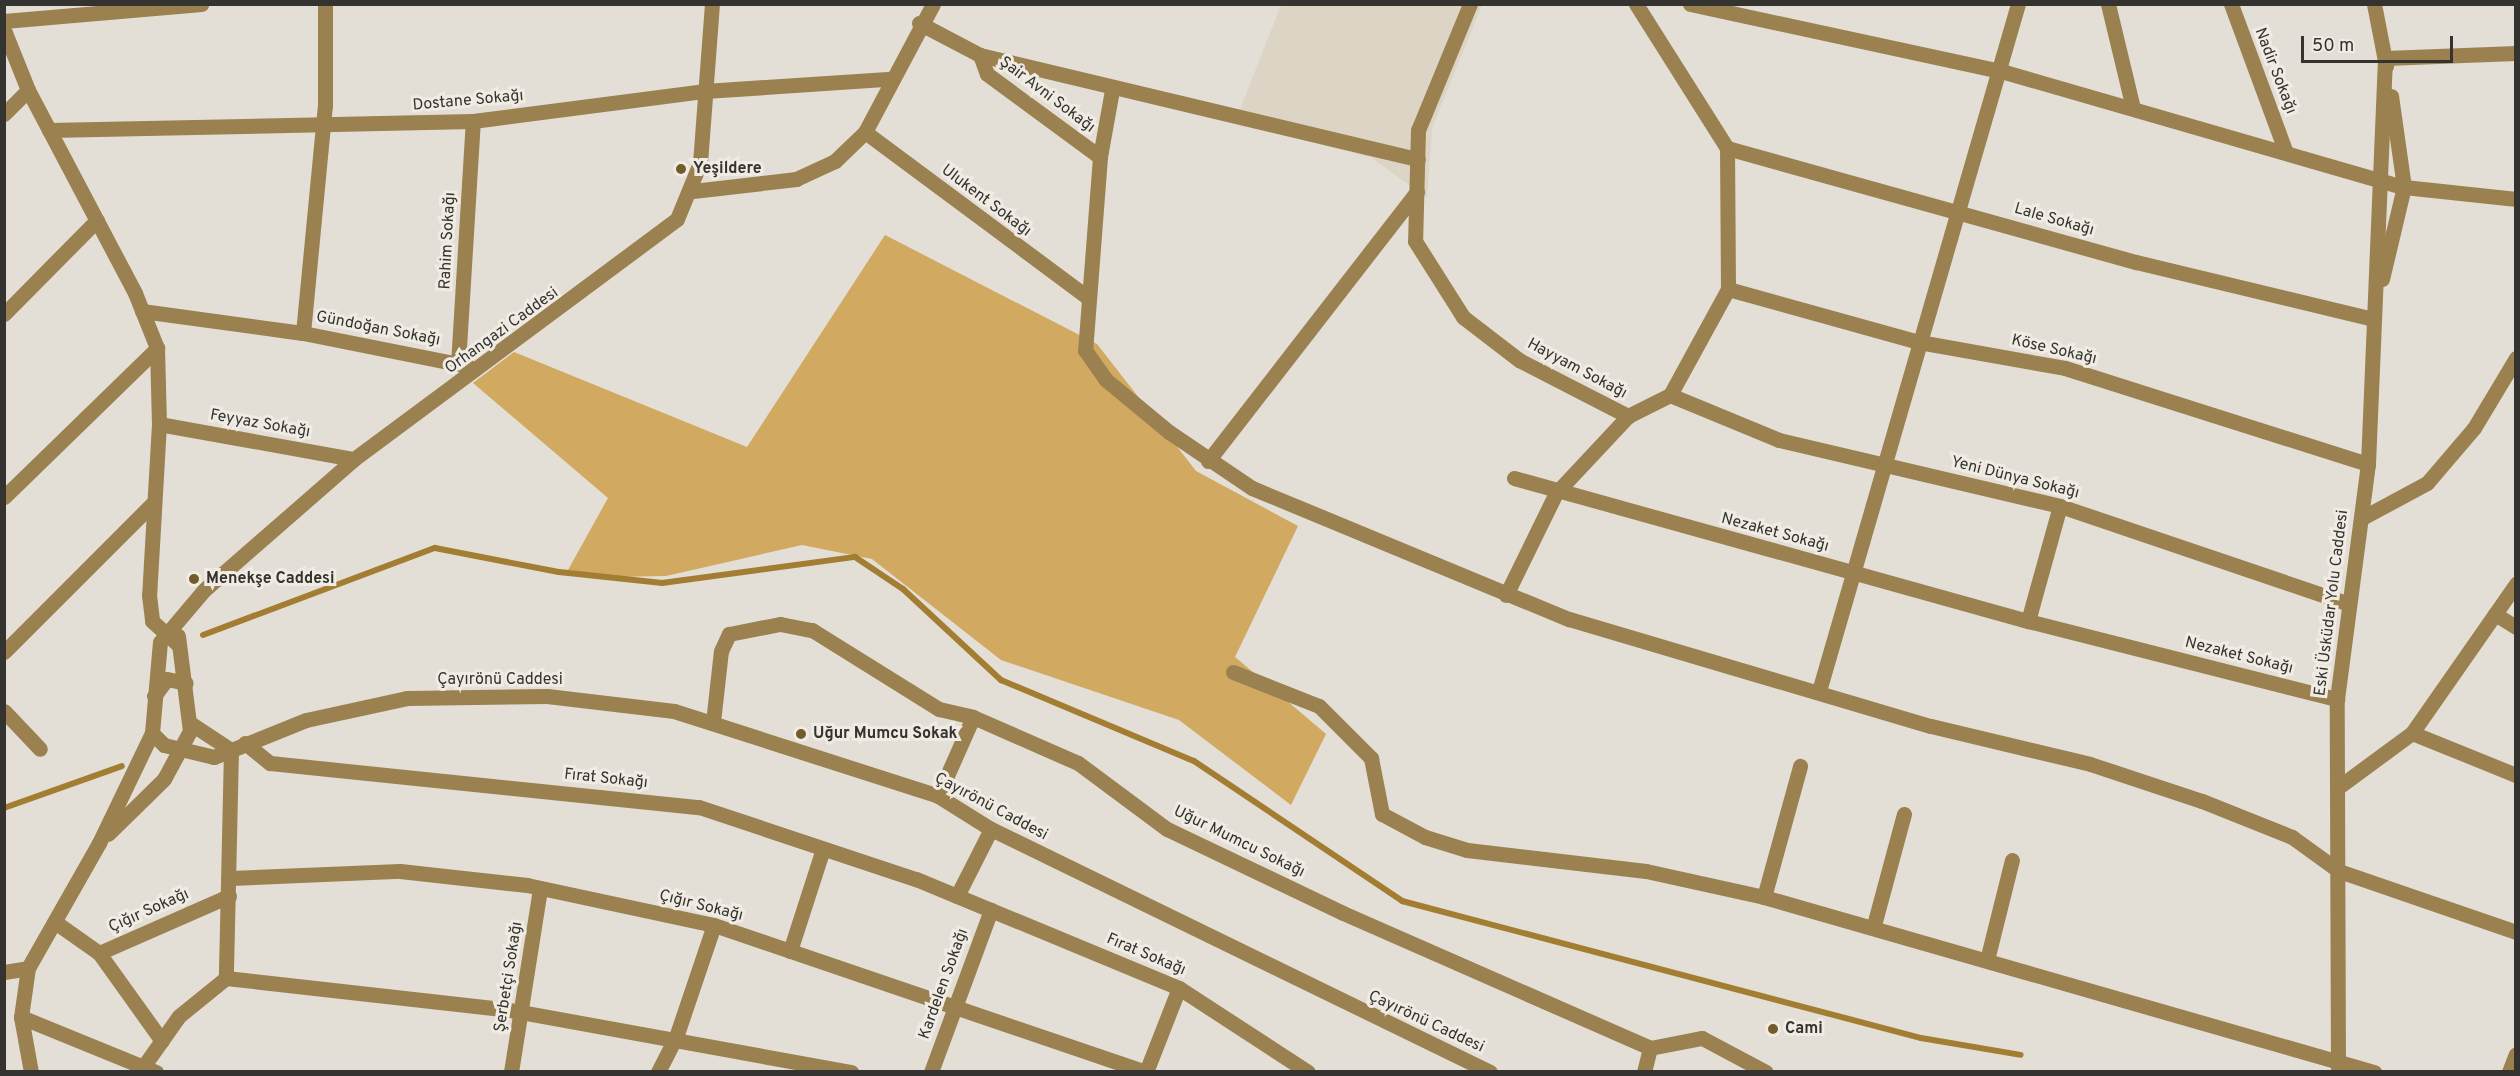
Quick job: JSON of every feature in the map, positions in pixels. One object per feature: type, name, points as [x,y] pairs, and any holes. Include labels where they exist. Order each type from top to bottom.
[{"type":"street","points":[[4,21],[201,4]]},
{"type":"street","points":[[303,333],[323,128],[325,4]]},
{"type":"street","name":"Orhangazi Caddesi","points":[[165,634],[181,615],[354,459],[664,234],[693,191],[705,91],[712,4]]},
{"type":"street","points":[[693,191],[796,179],[836,161],[865,132],[888,79],[919,23],[933,4]]},
{"type":"street","name":"Hayyam Sokağı","points":[[1470,4],[1418,130],[1415,241],[1463,317],[1519,360],[1628,416]]},
{"type":"street","points":[[1506,595],[1556,493],[1628,416],[1670,395],[1728,289],[1727,148],[1636,4]]},
{"type":"street","points":[[1690,4],[2001,71],[2285,150],[2404,187],[2516,199]]},
{"type":"street","points":[[1820,691],[1919,342],[2001,71],[2018,4]]},
{"type":"street","points":[[2108,4],[2133,108]]},
{"type":"street","name":"Nadir Sokağı","points":[[2231,4],[2285,150]]},
{"type":"street","name":"Eski Üsküdar Yolu Caddesi","points":[[2373,320],[2404,187],[2385,58],[2374,4]]},
{"type":"street","name":"Şair Avni Sokağı","points":[[919,23],[980,55],[987,74],[1100,157]]},
{"type":"street","points":[[4,30],[28,90],[142,311],[157,348],[159,424],[149,595],[152,621],[178,645]]},
{"type":"street","points":[[2385,58],[2516,53]]},
{"type":"street","points":[[980,55],[1112,90],[1418,159]]},
{"type":"street","name":"Eski Üsküdar Yolu Caddesi","points":[[2338,1068],[2340,786],[2337,699],[2368,464],[2385,58]]},
{"type":"street","name":"Dostane Sokağı","points":[[49,130],[323,128],[473,121],[705,91],[888,79]]},
{"type":"street","points":[[4,114],[28,90]]},
{"type":"street","points":[[1112,90],[1100,157],[1087,297],[1088,359],[1105,379],[1208,461],[1325,522],[1506,595],[1820,691],[2147,782],[2292,837],[2339,871],[2516,932]]},
{"type":"street","name":"Rahim Sokağı","points":[[458,364],[473,121]]},
{"type":"street","name":"Ulukent Sokağı","points":[[865,132],[1087,297]]},
{"type":"street","name":"Lale Sokağı","points":[[1727,148],[2373,320]]},
{"type":"street","points":[[1208,461],[1417,192]]},
{"type":"street","points":[[4,314],[96,220]]},
{"type":"street","name":"Köse Sokağı","points":[[1728,289],[1919,342],[2065,368],[2368,464]]},
{"type":"street","name":"Gündoğan Sokağı","points":[[142,311],[303,333],[481,368]]},
{"type":"street","points":[[4,497],[157,348]]},
{"type":"street","points":[[2362,518],[2427,483],[2474,428],[2516,358]]},
{"type":"street","name":"Yeni Dünya Sokağı","points":[[1670,395],[1779,440],[2060,506],[2349,604]]},
{"type":"street","name":"Feyyaz Sokağı","points":[[159,424],[354,459]]},
{"type":"street","name":"Nezaket Sokağı","points":[[1514,478],[1556,493],[2028,621],[2337,699]]},
{"type":"street","points":[[4,652],[154,502]]},
{"type":"street","points":[[2028,621],[2060,506]]},
{"type":"street","points":[[2340,786],[2412,733],[2516,584]]},
{"type":"street","points":[[2495,614],[2516,627]]},
{"type":"street","points":[[99,843],[164,779],[177,746],[190,723],[186,683],[178,645],[181,615]]},
{"type":"street","name":"Uğur Mumcu Sokağı","points":[[713,722],[721,651],[729,634],[780,624],[812,630],[939,709],[973,717],[1078,763],[1167,829],[1577,1020],[1650,1048]]},
{"type":"street","points":[[31,1071],[21,1017],[28,968],[99,843],[152,733],[156,656],[165,634]]},
{"type":"street","points":[[1233,672],[1319,706],[1371,758],[1382,814],[1425,837],[1467,850],[1646,871],[1764,897],[1874,925],[2338,1068],[2374,1071]]},
{"type":"street","points":[[154,696],[167,678],[186,683]]},
{"type":"street","name":"Çayırönü Caddesi","points":[[152,733],[164,745],[177,746],[214,757],[306,720],[407,699],[547,696],[674,711],[938,796],[991,829],[1490,1071]]},
{"type":"street","points":[[4,711],[40,749]]},
{"type":"street","points":[[938,796],[973,717]]},
{"type":"street","points":[[190,723],[231,750],[230,878],[226,978]]},
{"type":"street","points":[[2412,733],[2516,775]]},
{"type":"street","name":"Fırat Sokağı","points":[[245,743],[270,763],[699,807],[957,896],[1179,988],[1308,1071]]},
{"type":"street","points":[[1764,897],[1800,766]]},
{"type":"street","points":[[1874,925],[1904,814]]},
{"type":"street","points":[[957,896],[991,829]]},
{"type":"street","points":[[790,951],[823,849]]},
{"type":"street","points":[[1987,960],[2012,860]]},
{"type":"street","name":"Çığır Sokağı","points":[[230,878],[400,871],[540,888],[714,925],[1145,1071]]},
{"type":"street","name":"Şerbetçi Sokağı","points":[[511,1071],[524,1012],[540,888]]},
{"type":"street","name":"Çığır Sokağı","points":[[55,922],[99,953],[229,896]]},
{"type":"street","name":"Kardelen Sokağı","points":[[931,1071],[952,1006],[991,910]]},
{"type":"street","points":[[658,1071],[676,1036],[714,925]]},
{"type":"street","points":[[99,953],[162,1041]]},
{"type":"street","points":[[4,972],[28,968]]},
{"type":"street","points":[[21,1017],[149,1069],[162,1041],[179,1016],[226,978],[524,1012],[676,1036],[851,1071]]},
{"type":"street","points":[[1145,1071],[1179,988]]},
{"type":"street","points":[[1644,1071],[1650,1048],[1702,1038],[1766,1071]]},
{"type":"street","points":[[2509,1071],[2516,1054]]},
{"type":"shaded area","points":[[1281,5],[1482,5],[1432,128],[1427,198],[1372,158],[1235,122]]},
{"type":"shaded area","points":[[885,235],[1097,344],[1196,471],[1298,526],[1235,657],[1326,734],[1291,805],[1179,720],[1001,660],[872,559],[802,545],[666,576],[607,577],[568,570],[608,498],[473,383],[514,352],[747,447]]},
{"type":"waterway","points":[[203,635],[435,548],[559,572],[662,583],[855,557],[903,589],[1001,680],[1194,761],[1402,901],[1921,1038],[2021,1055]]},
{"type":"waterway","points":[[4,808],[122,766]]},
{"type":"place","name":"Yeşildere","points":[[681,169]]},
{"type":"place","name":"Menekşe Caddesi","points":[[194,579]]},
{"type":"place","name":"Uğur Mumcu Sokak","points":[[801,734]]},
{"type":"place","name":"Cami","points":[[1773,1029]]}]
